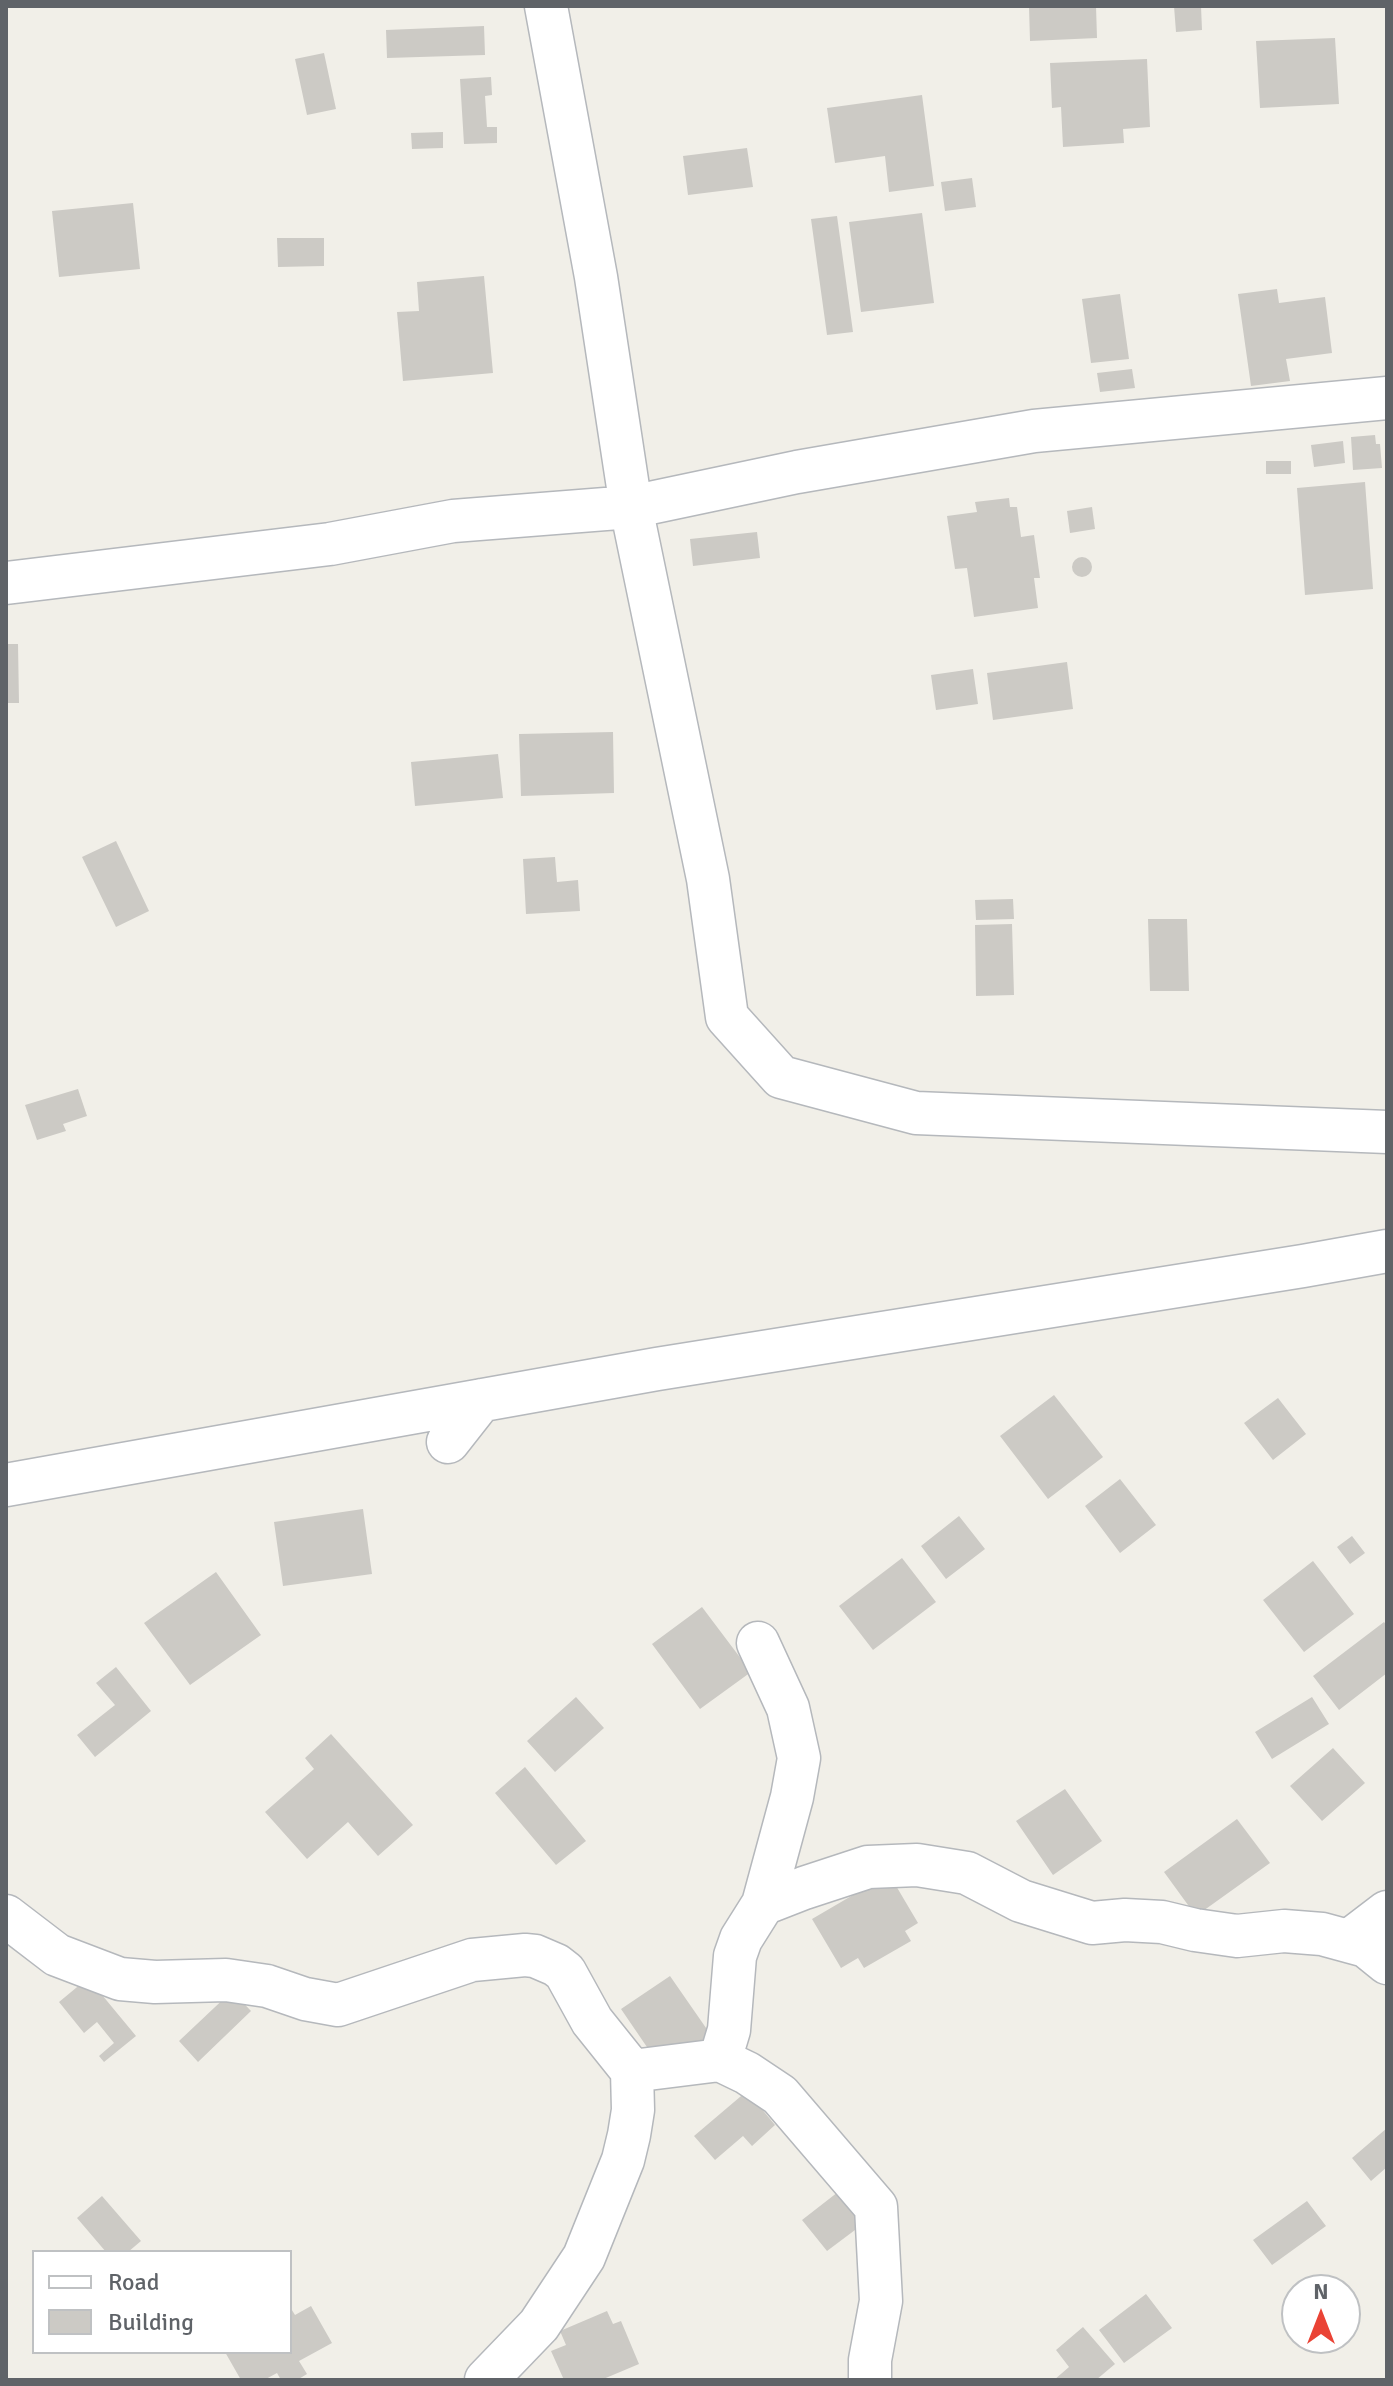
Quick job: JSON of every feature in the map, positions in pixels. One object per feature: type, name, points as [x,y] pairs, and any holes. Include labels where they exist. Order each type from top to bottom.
[{"type":"street","points":[[546,6],[596,277],[631,507],[708,879],[727,1017],[781,1077],[916,1113],[1387,1132]]},
{"type":"street","points":[[6,583],[330,544],[453,521],[631,507],[797,472],[1034,431],[1387,398]]},
{"type":"street","points":[[6,1485],[657,1369],[1387,1251]]},
{"type":"street","points":[[448,1442],[481,1400]]},
{"type":"street","points":[[720,2060],[729,2030],[735,1956],[741,1939],[763,1904],[792,1797],[799,1758],[788,1708],[758,1643]]},
{"type":"street","points":[[763,1904],[868,1867],[917,1865],[967,1873],[1021,1901],[1092,1923],[1125,1920],[1162,1922],[1237,1936],[1284,1931],[1322,1934],[1366,1946],[1387,1963]]},
{"type":"street","points":[[1349,1941],[1387,1912]]},
{"type":"street","points":[[6,1916],[57,1955],[120,1979],[155,1982],[226,1980],[267,1986],[305,1999],[338,2005],[472,1960],[535,1956],[565,1972],[592,2021],[632,2071],[633,2110],[629,2135],[623,2160],[584,2257],[539,2325],[486,2380]]},
{"type":"street","points":[[632,2071],[720,2060],[747,2073],[780,2095],[876,2207],[881,2301],[870,2360],[870,2380]]},
{"type":"building","points":[[1029,6],[1096,6],[1097,38],[1030,41]]},
{"type":"building","points":[[1174,6],[1201,6],[1202,30],[1176,32]]},
{"type":"building","points":[[484,26],[485,55],[387,58],[386,30]]},
{"type":"building","points":[[1335,38],[1339,104],[1260,108],[1256,41]]},
{"type":"building","points":[[324,53],[336,109],[307,115],[295,59]]},
{"type":"building","points":[[1147,59],[1150,127],[1123,129],[1124,143],[1063,147],[1061,107],[1052,108],[1050,63]]},
{"type":"building","points":[[491,77],[492,95],[485,96],[487,127],[497,127],[497,143],[464,144],[460,79]]},
{"type":"building","points":[[922,95],[934,186],[889,192],[885,156],[835,163],[827,108]]},
{"type":"building","points":[[443,132],[443,148],[412,149],[411,133]]},
{"type":"building","points":[[747,148],[753,187],[688,195],[683,156]]},
{"type":"building","points":[[972,178],[976,207],[945,211],[941,182]]},
{"type":"building","points":[[133,203],[140,269],[59,277],[52,211]]},
{"type":"building","points":[[922,213],[934,303],[861,312],[849,222]]},
{"type":"building","points":[[837,216],[853,332],[827,335],[811,219]]},
{"type":"building","points":[[277,238],[324,238],[324,266],[278,267]]},
{"type":"building","points":[[484,276],[493,373],[403,381],[397,312],[419,311],[417,282]]},
{"type":"building","points":[[1277,289],[1279,303],[1325,297],[1332,353],[1286,359],[1290,381],[1251,386],[1238,294]]},
{"type":"building","points":[[1120,294],[1129,359],[1091,363],[1082,299]]},
{"type":"building","points":[[1132,369],[1135,388],[1100,392],[1097,373]]},
{"type":"building","points":[[1375,435],[1376,444],[1380,444],[1382,468],[1353,470],[1351,437]]},
{"type":"building","points":[[1343,441],[1345,463],[1314,467],[1311,445]]},
{"type":"building","points":[[1266,461],[1291,461],[1291,474],[1266,474]]},
{"type":"building","points":[[1365,482],[1373,589],[1305,595],[1297,488]]},
{"type":"building","points":[[1009,498],[1010,507],[1017,507],[1021,537],[1034,535],[1040,578],[1034,578],[1038,608],[974,617],[967,568],[955,569],[947,516],[977,512],[975,502]]},
{"type":"building","points":[[1092,507],[1095,529],[1070,533],[1067,511]]},
{"type":"building","points":[[757,532],[760,558],[693,566],[690,539]]},
{"type":"building","points":[[1078,557],[1086,557],[1092,567],[1086,577],[1078,577],[1072,571],[1072,563]]},
{"type":"building","points":[[6,644],[18,644],[19,703],[6,703]]},
{"type":"building","points":[[1067,662],[1073,709],[993,720],[987,673]]},
{"type":"building","points":[[973,669],[978,704],[936,710],[931,675]]},
{"type":"building","points":[[613,732],[614,793],[521,796],[519,734]]},
{"type":"building","points":[[498,754],[503,798],[415,806],[411,762]]},
{"type":"building","points":[[116,841],[149,911],[116,927],[82,857]]},
{"type":"building","points":[[555,857],[557,882],[578,880],[580,911],[526,914],[523,859]]},
{"type":"building","points":[[1013,899],[1014,919],[976,920],[975,900]]},
{"type":"building","points":[[1148,919],[1187,919],[1189,991],[1150,991]]},
{"type":"building","points":[[1012,924],[1014,995],[976,996],[975,925]]},
{"type":"building","points":[[78,1089],[87,1116],[63,1124],[66,1131],[37,1140],[25,1105]]},
{"type":"building","points":[[1054,1395],[1103,1457],[1048,1499],[1000,1436]]},
{"type":"building","points":[[1278,1398],[1306,1434],[1273,1460],[1244,1423]]},
{"type":"building","points":[[1120,1479],[1156,1525],[1120,1553],[1085,1506]]},
{"type":"building","points":[[363,1509],[372,1574],[283,1586],[274,1522]]},
{"type":"building","points":[[959,1516],[985,1549],[946,1579],[921,1546]]},
{"type":"building","points":[[1352,1536],[1365,1553],[1350,1564],[1337,1547]]},
{"type":"building","points":[[902,1558],[936,1602],[873,1650],[839,1606]]},
{"type":"building","points":[[1313,1561],[1354,1614],[1304,1652],[1263,1600]]},
{"type":"building","points":[[216,1572],[261,1635],[190,1685],[144,1623]]},
{"type":"building","points":[[702,1607],[751,1672],[700,1709],[652,1644]]},
{"type":"building","points":[[1384,1622],[1387,1626],[1387,1673],[1339,1710],[1313,1676]]},
{"type":"building","points":[[116,1667],[151,1711],[95,1757],[77,1735],[115,1705],[96,1683]]},
{"type":"building","points":[[576,1697],[604,1728],[555,1772],[527,1741]]},
{"type":"building","points":[[1312,1697],[1329,1724],[1272,1759],[1255,1732]]},
{"type":"building","points":[[331,1734],[413,1825],[378,1856],[348,1822],[307,1859],[265,1812],[314,1769],[305,1758]]},
{"type":"building","points":[[1333,1748],[1365,1783],[1322,1821],[1290,1786]]},
{"type":"building","points":[[525,1767],[586,1841],[556,1865],[495,1793]]},
{"type":"building","points":[[1065,1789],[1102,1841],[1053,1875],[1016,1821]]},
{"type":"building","points":[[1237,1819],[1270,1863],[1196,1916],[1164,1872]]},
{"type":"building","points":[[889,1874],[918,1923],[905,1931],[911,1941],[864,1968],[858,1958],[841,1968],[812,1919]]},
{"type":"building","points":[[670,1976],[713,2038],[664,2072],[621,2009]]},
{"type":"building","points":[[88,1978],[136,2036],[104,2062],[99,2056],[114,2043],[97,2022],[84,2033],[59,2002]]},
{"type":"building","points":[[232,1991],[251,2011],[198,2062],[179,2041]]},
{"type":"building","points":[[747,2091],[775,2125],[752,2146],[743,2136],[715,2160],[694,2136]]},
{"type":"building","points":[[1387,2128],[1387,2167],[1371,2181],[1352,2158]]},
{"type":"building","points":[[838,2192],[863,2224],[827,2251],[802,2220]]},
{"type":"building","points":[[102,2196],[141,2241],[130,2250],[104,2250],[77,2218]]},
{"type":"building","points":[[1307,2201],[1326,2226],[1272,2265],[1253,2240]]},
{"type":"building","points":[[1146,2294],[1172,2328],[1124,2363],[1099,2330]]},
{"type":"building","points":[[311,2306],[332,2343],[299,2361],[307,2374],[297,2380],[281,2380],[277,2373],[264,2380],[241,2380],[226,2354],[292,2354],[292,2310],[295,2315]]},
{"type":"building","points":[[607,2311],[613,2324],[621,2321],[639,2364],[601,2380],[564,2380],[551,2351],[566,2345],[560,2331]]},
{"type":"building","points":[[1083,2327],[1115,2364],[1096,2380],[1054,2380],[1069,2367],[1056,2350]]}]
